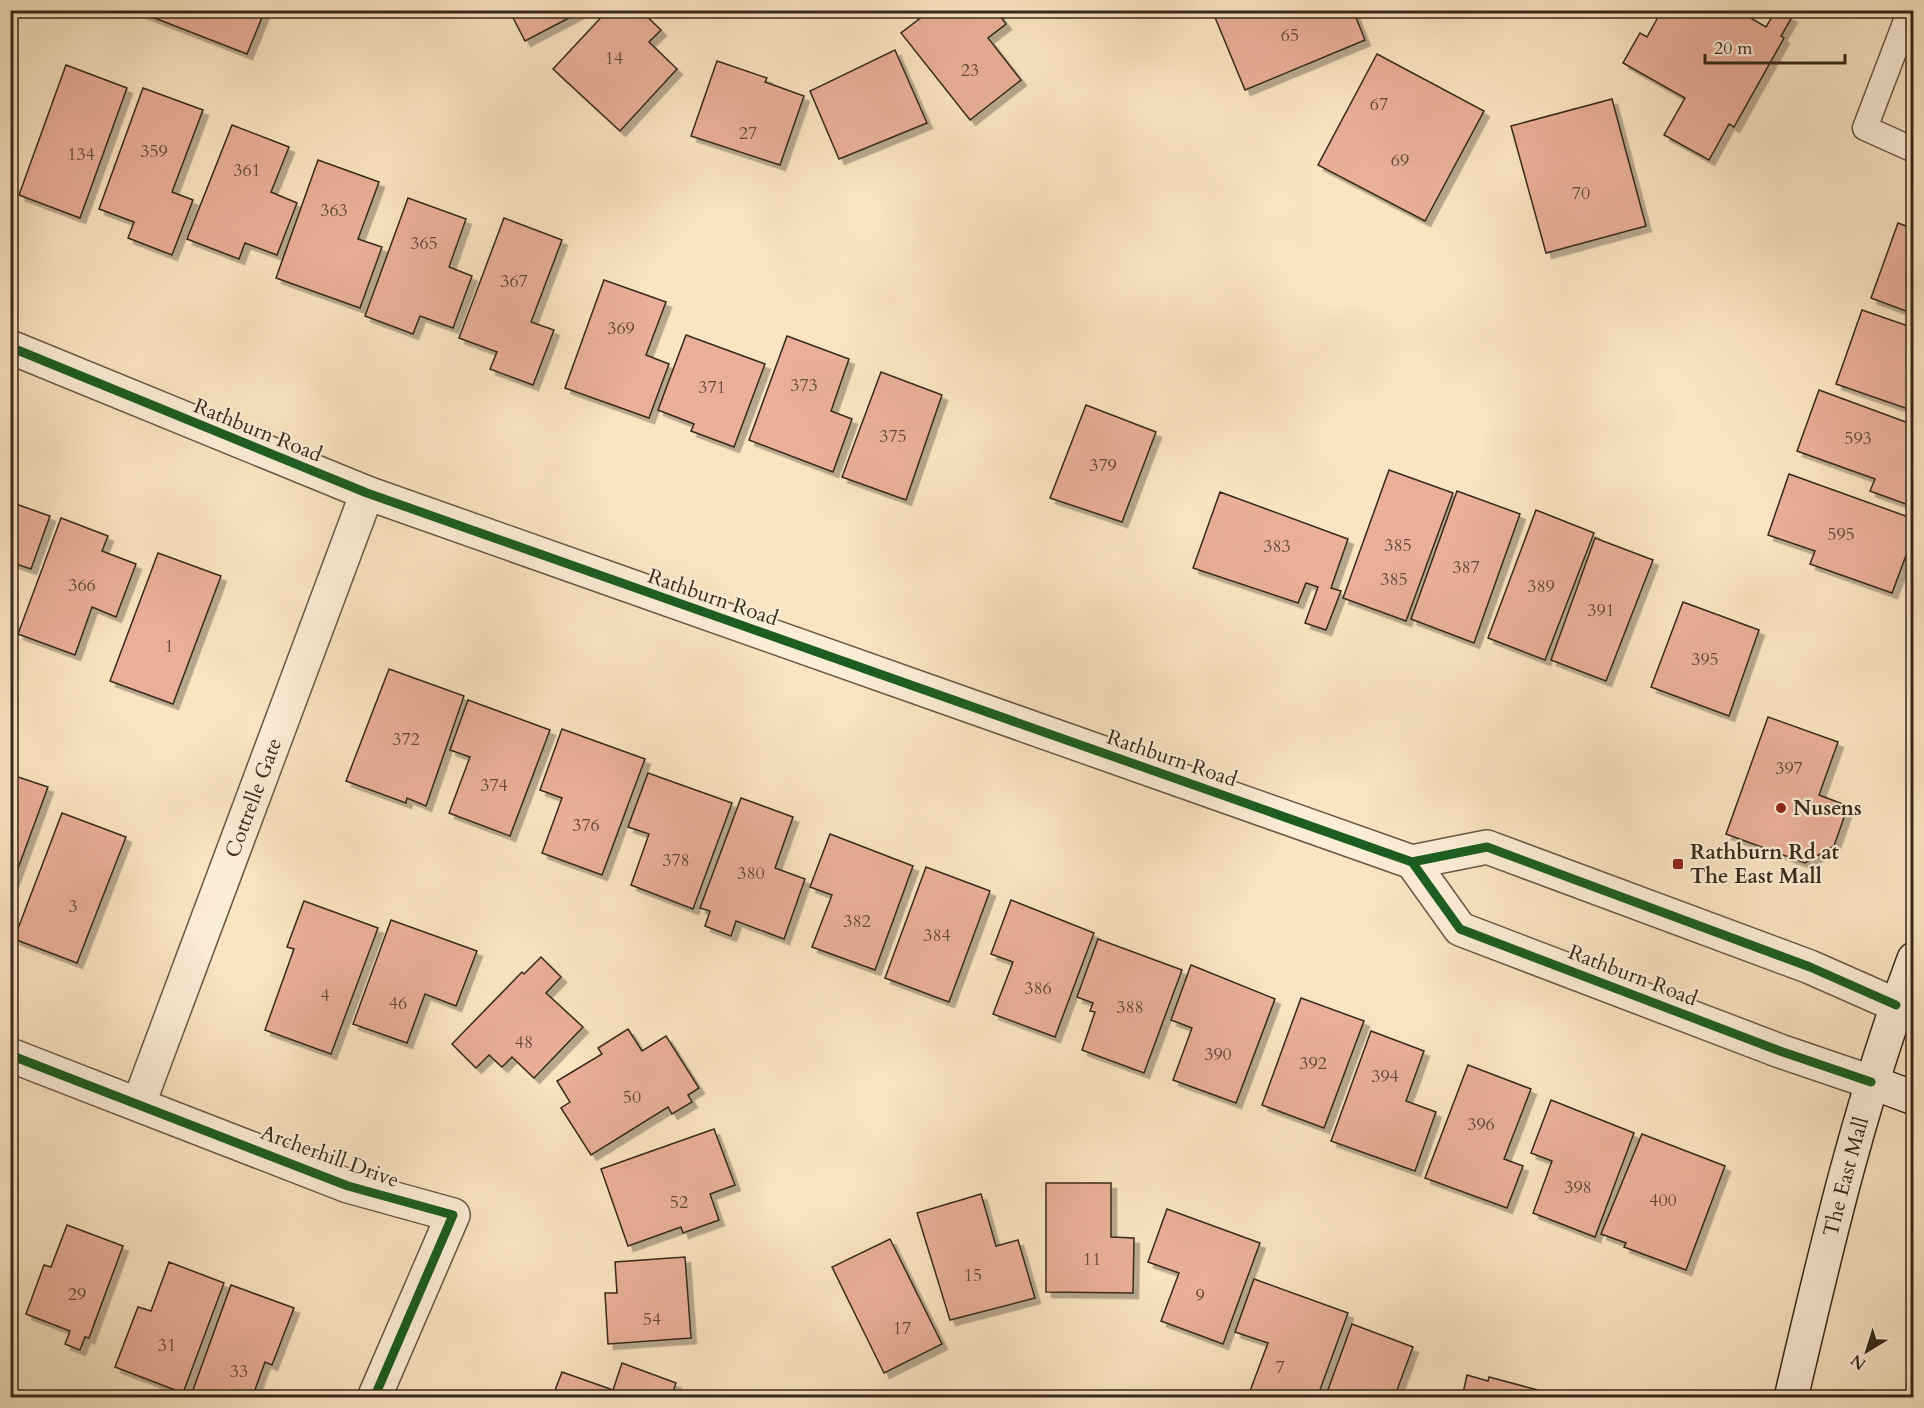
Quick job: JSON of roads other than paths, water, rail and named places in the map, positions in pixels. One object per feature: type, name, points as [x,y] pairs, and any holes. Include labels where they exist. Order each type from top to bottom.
[{"type":"street","name":"Rathburn Road","points":[[10,347],[367,494],[1412,862],[1460,929],[1780,1051],[1914,1098]]},
{"type":"street","name":"Cottrelle Gate","points":[[139,1103],[367,494]]},
{"type":"street","points":[[1412,862],[1487,847],[1810,967],[1905,1008]]},
{"type":"street","name":"The East Mall","points":[[1791,1398],[1842,1183],[1871,1082],[1905,1008],[1914,959]]},
{"type":"street","name":"Archerhill Drive","points":[[10,1055],[139,1103],[348,1186],[453,1215],[374,1398]]},
{"type":"lane","points":[[1910,10],[1864,128],[1914,150]]},
{"type":"place","name":"Nusens","points":[[1781,808]]},
{"type":"place","name":"Rathburn Rd at The East Mall","points":[[1678,864]]}]
